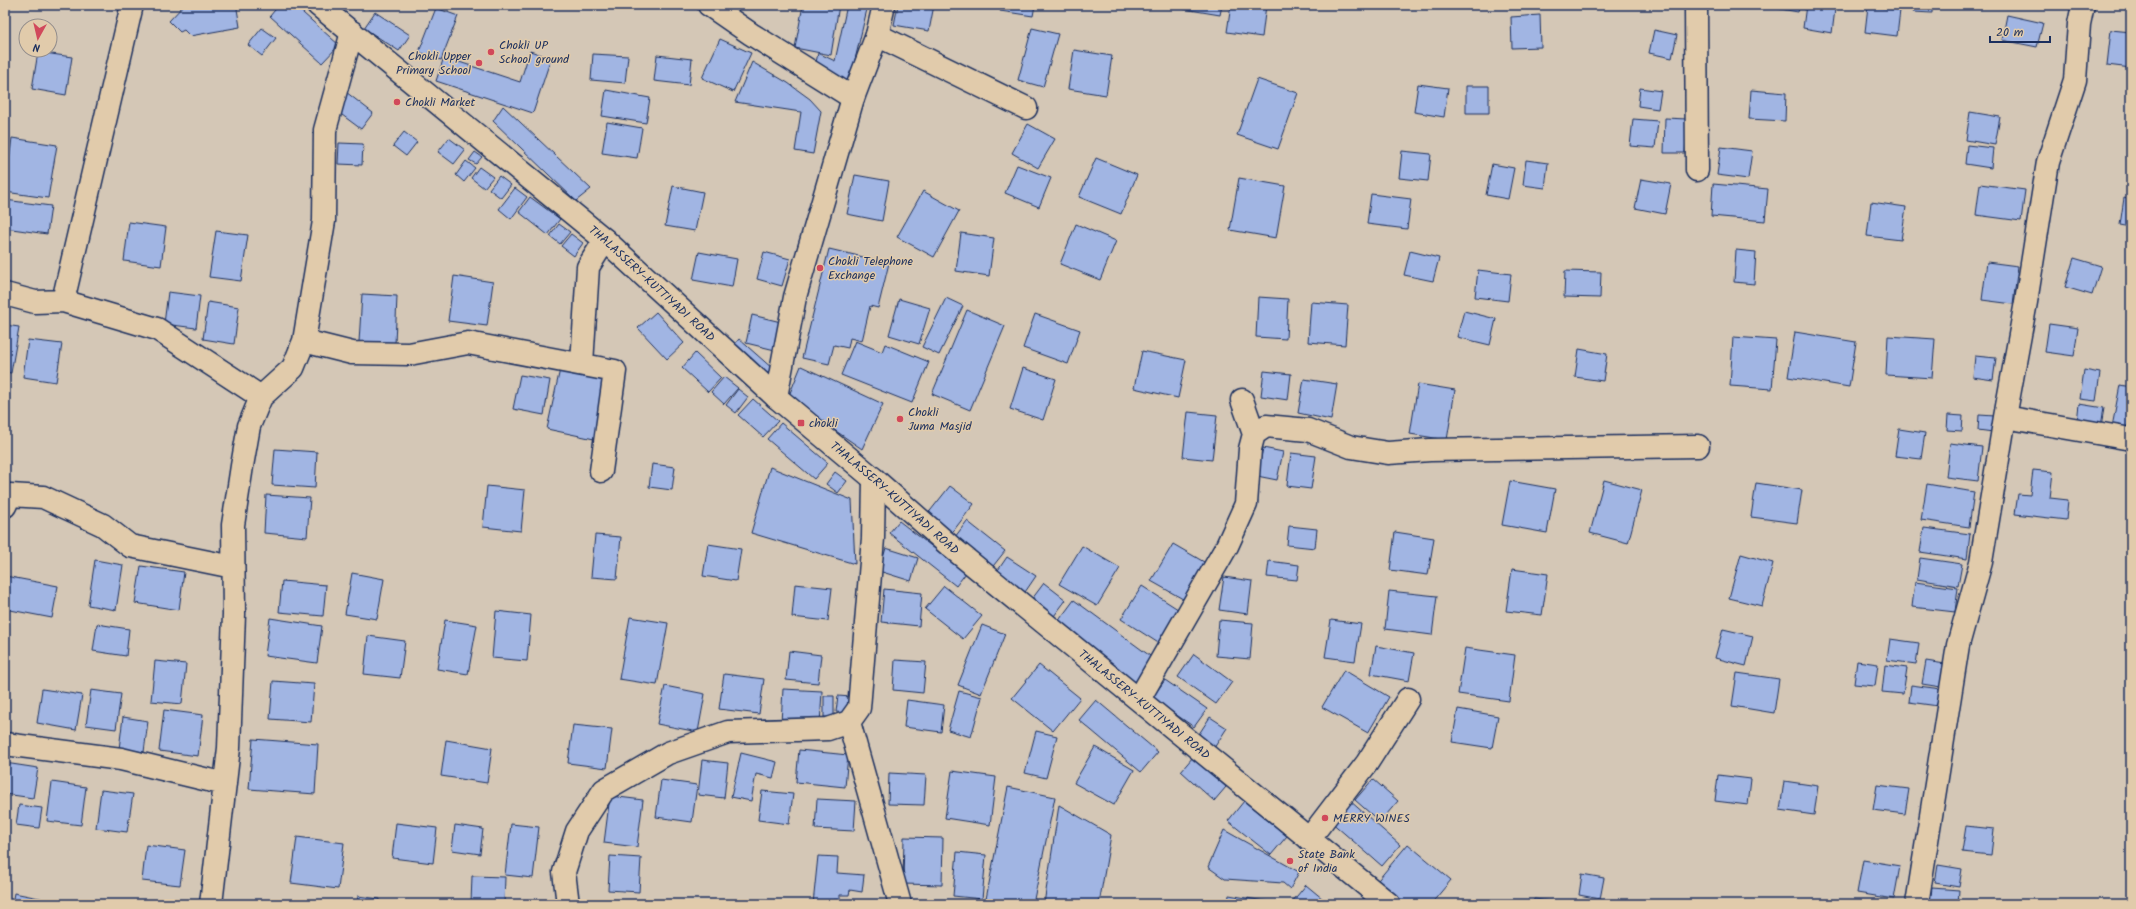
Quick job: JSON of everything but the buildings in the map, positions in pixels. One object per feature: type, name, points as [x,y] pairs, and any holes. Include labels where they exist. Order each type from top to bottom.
[{"type":"street","points":[[63,302],[132,5]]},
{"type":"street","points":[[709,5],[751,34],[853,98]]},
{"type":"street","points":[[776,397],[795,297],[853,98],[877,34],[884,5]]},
{"type":"street","points":[[1696,5],[1697,170]]},
{"type":"street","points":[[1917,904],[1958,646],[1981,562],[2026,302],[2048,162],[2075,80],[2079,24],[2083,5]]},
{"type":"street","name":"THALASSERY-KUTTIYADI ROAD","points":[[322,6],[605,240],[776,397],[874,479],[950,546],[1389,904]]},
{"type":"street","points":[[211,904],[229,748],[234,614],[233,526],[242,466],[249,426],[261,397],[293,368],[304,341],[324,221],[325,130],[352,32]]},
{"type":"street","points":[[877,34],[1026,108]]},
{"type":"street","points":[[582,364],[588,267],[605,240]]},
{"type":"street","points":[[5,294],[35,302],[63,302],[157,329],[261,397]]},
{"type":"street","points":[[304,341],[352,353],[402,354],[468,343],[615,371],[601,471]]},
{"type":"street","points":[[1138,699],[1227,546],[1246,504],[1250,449],[1254,434],[1242,400]]},
{"type":"street","points":[[2005,417],[2131,439]]},
{"type":"street","points":[[1254,434],[1266,426],[1308,430],[1351,448],[1388,453],[1430,450],[1698,446]]},
{"type":"street","points":[[568,904],[564,872],[577,831],[604,790],[668,753],[728,732],[828,729],[849,722],[859,708],[873,538],[874,479]]},
{"type":"street","points":[[5,506],[10,495],[43,497],[103,525],[130,546],[233,567]]},
{"type":"street","points":[[1309,839],[1367,763],[1408,699]]},
{"type":"street","points":[[849,722],[900,904]]},
{"type":"street","points":[[5,744],[121,759],[225,784]]},
{"type":"place","name":"Chokli UP School ground","points":[[491,52]]},
{"type":"place","name":"Chokli Upper Primary School","points":[[479,63]]},
{"type":"place","name":"Chokli Market","points":[[397,102]]},
{"type":"place","name":"Chokli Telephone Exchange","points":[[820,268]]},
{"type":"place","name":"Chokli Juma Masjid","points":[[900,419]]},
{"type":"place","name":"chokli","points":[[801,423]]},
{"type":"place","name":"MERRY WINES","points":[[1325,818]]},
{"type":"place","name":"State Bank of India","points":[[1290,861]]}]
